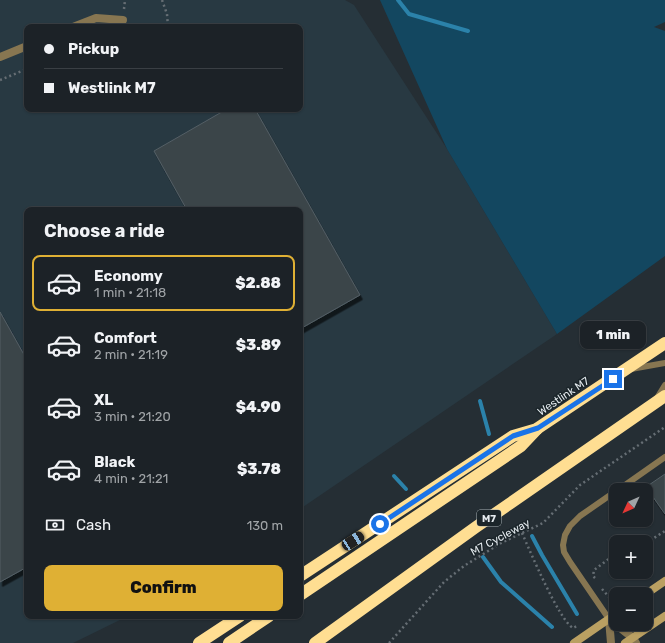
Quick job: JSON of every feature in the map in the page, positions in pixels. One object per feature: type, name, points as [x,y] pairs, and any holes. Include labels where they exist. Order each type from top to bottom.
[{"type":"highway","name":"Westlink M7","points":[[303,593],[521,446],[538,428],[665,343]]},
{"type":"highway","name":"M7","points":[[315,643],[476,527],[665,396]]},
{"type":"highway","points":[[303,574],[513,436],[538,428]]},
{"type":"highway","points":[[199,643],[235,619]]},
{"type":"highway","points":[[229,643],[265,619]]},
{"type":"main road","points":[[653,589],[665,581]]},
{"type":"main road","points":[[631,641],[665,616]]},
{"type":"main road","points":[[574,643],[609,619]]},
{"type":"street","points":[[81,24],[96,18],[123,20]]},
{"type":"street","points":[[0,57],[24,47]]},
{"type":"street","points":[[610,631],[611,643]]},
{"type":"street","points":[[621,631],[631,641]]},
{"type":"lane","points":[[625,370],[665,363]]},
{"type":"lane","points":[[654,404],[665,385]]},
{"type":"lane","points":[[629,483],[665,458]]},
{"type":"lane","points":[[609,496],[575,521],[565,535],[564,552],[609,619]]},
{"type":"path","points":[[162,0],[167,14],[168,24]]},
{"type":"path","points":[[0,80],[24,70]]},
{"type":"path","name":"M7 Cycleway","points":[[389,643],[444,582],[464,566],[491,548],[543,523],[580,485],[665,427]]},
{"type":"path","points":[[653,539],[665,531]]},
{"type":"path","points":[[522,533],[540,575],[561,612],[573,628]]},
{"type":"path","points":[[597,582],[593,576],[594,570],[609,559]]},
{"type":"path","points":[[600,587],[609,596]]},
{"type":"shaded area","points":[[0,0],[345,0],[354,5],[447,149],[557,334],[303,507],[303,207],[24,207],[24,619],[122,619],[73,643],[0,643]]},
{"type":"shaded area","points":[[380,0],[665,0],[665,22],[654,27],[665,31],[665,256],[557,334],[447,149]]},
{"type":"building","points":[[222,112],[257,112],[360,295],[303,327],[303,207],[185,207],[154,151]]},
{"type":"building","points":[[0,312],[24,355],[24,569],[0,582]]},
{"type":"building","points":[[665,474],[665,514],[653,497],[652,483]]},
{"type":"waterway","points":[[398,0],[409,14],[468,31]]},
{"type":"waterway","points":[[480,401],[489,434]]},
{"type":"waterway","points":[[394,476],[406,489]]},
{"type":"waterway","points":[[532,536],[577,614]]},
{"type":"waterway","points":[[483,557],[501,582],[552,627]]},
{"type":"route","points":[[380,524],[513,436],[538,428],[613,379]]}]
